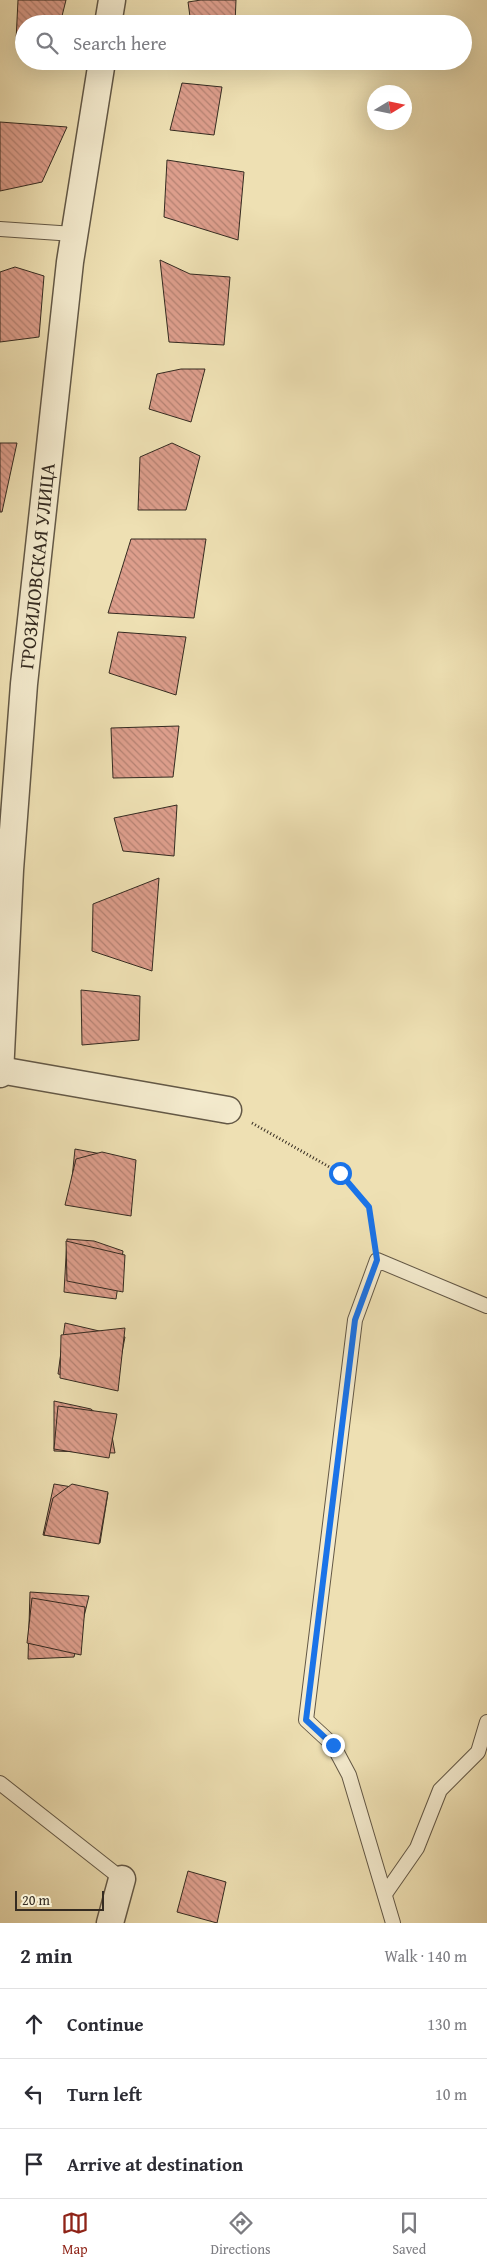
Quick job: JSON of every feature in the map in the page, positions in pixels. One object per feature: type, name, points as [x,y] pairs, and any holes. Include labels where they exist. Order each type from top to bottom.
[{"type":"street","points":[[110,15],[112,0]]},
{"type":"street","name":"ГРОЗИЛОВСКАЯ УЛИЦА","points":[[0,1072],[10,870],[24,684],[74,234],[101,70]]},
{"type":"street","points":[[0,1072],[228,1110]]},
{"type":"street","points":[[110,1923],[122,1879]]},
{"type":"lane","points":[[0,229],[74,234]]},
{"type":"lane","points":[[393,1923],[348,1775],[333,1745],[306,1720],[355,1320],[377,1260],[487,1306]]},
{"type":"lane","points":[[385,1894],[417,1848],[440,1790],[478,1752],[487,1722]]},
{"type":"lane","points":[[0,1783],[122,1879]]},
{"type":"path","points":[[228,1110],[340,1173],[369,1207],[377,1260]]},
{"type":"building","points":[[18,0],[66,0],[62,15],[17,15]]},
{"type":"building","points":[[236,0],[235,15],[190,15],[188,2]]},
{"type":"building","points":[[182,83],[222,87],[214,135],[170,130]]},
{"type":"building","points":[[0,122],[67,127],[42,182],[0,191]]},
{"type":"building","points":[[167,160],[244,172],[238,240],[164,217]]},
{"type":"building","points":[[160,260],[190,274],[230,277],[224,345],[169,342]]},
{"type":"building","points":[[15,267],[44,276],[39,337],[0,342],[0,272]]},
{"type":"building","points":[[181,369],[205,369],[191,422],[149,409],[157,374]]},
{"type":"building","points":[[0,443],[17,443],[2,512],[0,512]]},
{"type":"building","points":[[172,443],[200,456],[186,510],[138,510],[140,457]]},
{"type":"building","points":[[131,539],[206,539],[194,618],[108,613]]},
{"type":"building","points":[[118,632],[186,637],[176,695],[109,673]]},
{"type":"building","points":[[179,726],[173,777],[113,778],[111,728]]},
{"type":"building","points":[[177,805],[174,856],[123,851],[114,818]]},
{"type":"building","points":[[159,878],[152,971],[92,951],[93,904]]},
{"type":"building","points":[[81,990],[140,996],[139,1040],[82,1045]]},
{"type":"building","points":[[75,1149],[133,1160],[126,1199],[71,1188]]},
{"type":"building","points":[[102,1152],[136,1160],[131,1216],[65,1205],[76,1159]]},
{"type":"building","points":[[67,1239],[94,1241],[123,1251],[116,1299],[64,1292]]},
{"type":"building","points":[[66,1241],[125,1255],[123,1292],[67,1281]]},
{"type":"building","points":[[65,1323],[125,1337],[116,1383],[58,1374]]},
{"type":"building","points":[[125,1328],[118,1391],[60,1378],[61,1335]]},
{"type":"building","points":[[54,1401],[91,1409],[110,1425],[115,1453],[54,1451]]},
{"type":"building","points":[[58,1406],[117,1414],[109,1458],[54,1449]]},
{"type":"building","points":[[54,1484],[108,1493],[100,1543],[43,1535]]},
{"type":"building","points":[[72,1484],[108,1492],[99,1544],[44,1535],[53,1498]]},
{"type":"building","points":[[30,1592],[89,1596],[74,1657],[28,1659]]},
{"type":"building","points":[[32,1598],[85,1607],[81,1655],[27,1643]]},
{"type":"building","points":[[188,1871],[226,1882],[217,1923],[177,1912]]},
{"type":"route","points":[[333,1745],[306,1720],[355,1320],[377,1260],[369,1207],[340,1173]]}]
